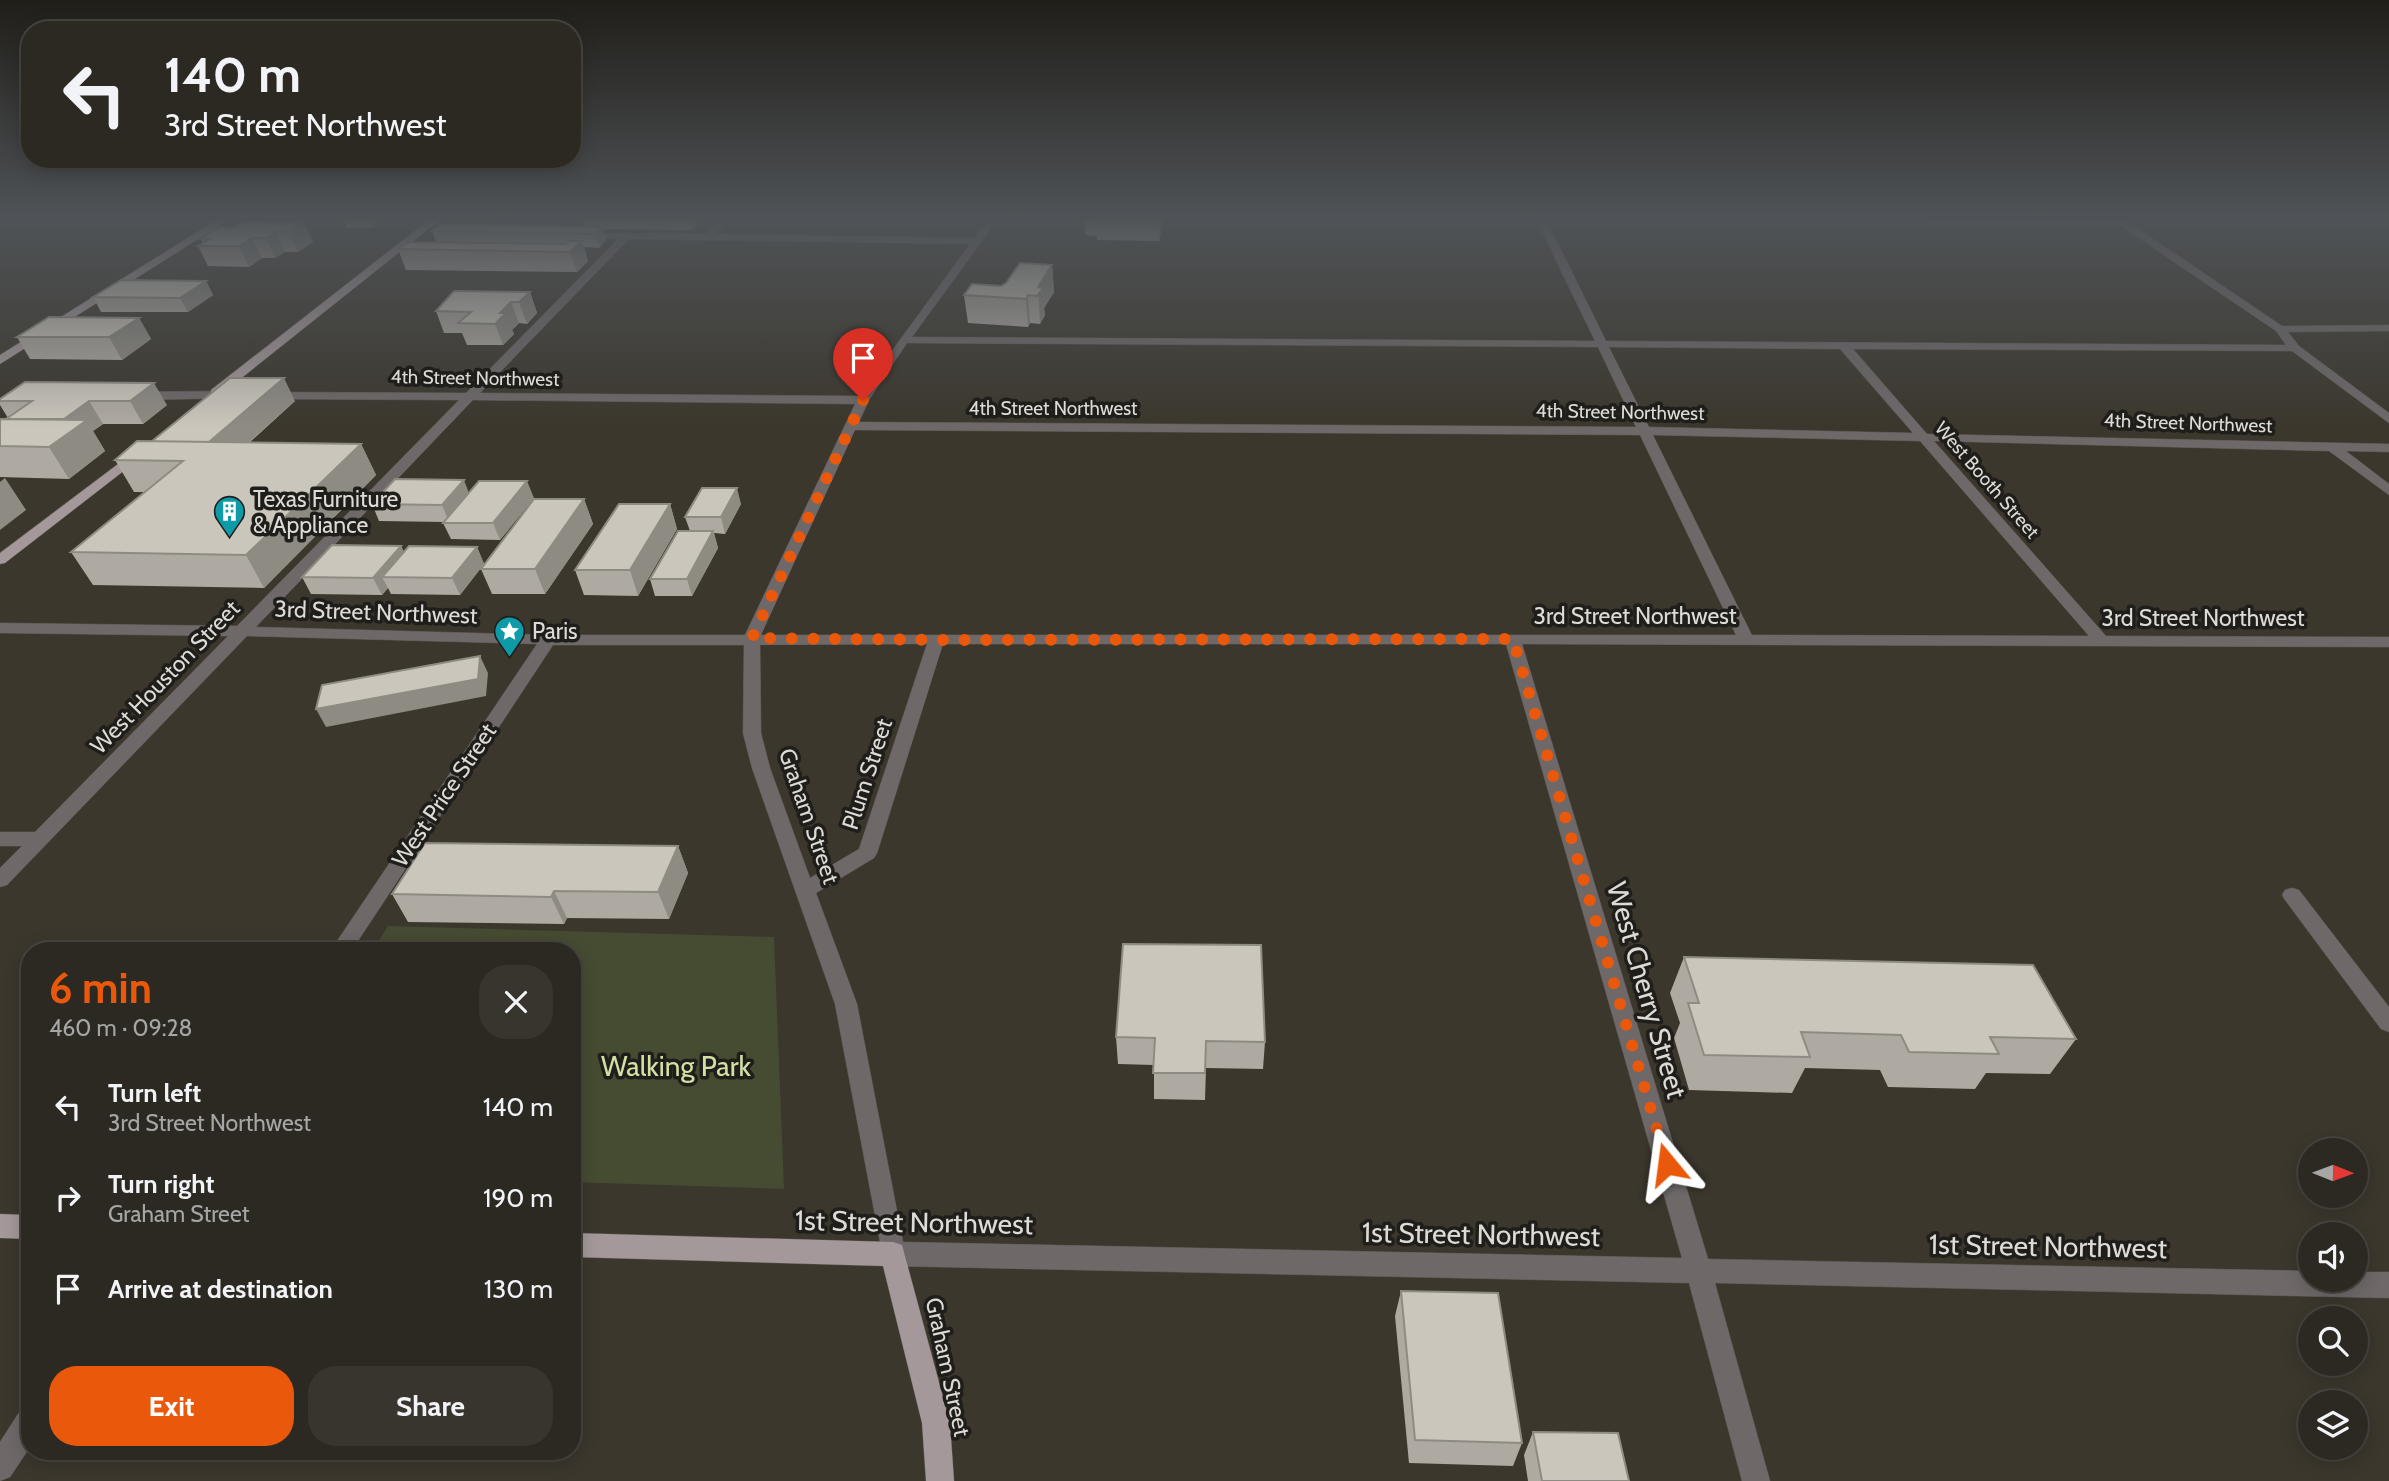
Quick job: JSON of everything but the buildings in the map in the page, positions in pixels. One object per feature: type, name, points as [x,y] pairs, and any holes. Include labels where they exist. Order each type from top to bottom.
[{"type":"main road","points":[[0,360],[115,288]]},
{"type":"main road","points":[[192,411],[348,288]]},
{"type":"main road","points":[[0,561],[149,444]]},
{"type":"main road","points":[[0,1226],[21,1227]]},
{"type":"main road","name":"1st Street Northwest","points":[[581,1245],[893,1254]]},
{"type":"main road","name":"Graham Street","points":[[893,1254],[936,1423],[940,1481]]},
{"type":"street","name":"West Houston Street","points":[[0,880],[576,288]]},
{"type":"street","name":"Graham Street","points":[[893,1254],[846,1004],[761,768],[752,733],[752,638],[863,400],[942,288]]},
{"type":"street","points":[[1574,288],[1746,639]]},
{"type":"street","points":[[2219,288],[2280,329],[2295,348],[2389,419]]},
{"type":"street","points":[[2280,329],[2389,328]]},
{"type":"street","points":[[904,340],[2295,348]]},
{"type":"street","name":"West Booth Street","points":[[1843,346],[2101,640]]},
{"type":"street","points":[[120,396],[240,395]]},
{"type":"street","name":"4th Street Northwest","points":[[254,395],[863,400]]},
{"type":"street","name":"4th Street Northwest","points":[[851,426],[1645,430],[2389,447]]},
{"type":"street","points":[[2331,446],[2389,491]]},
{"type":"street","name":"3rd Street Northwest","points":[[0,628],[242,631],[548,640],[1746,639],[2389,642]]},
{"type":"street","name":"West Cherry Street","points":[[1513,639],[1698,1269],[1756,1481]]},
{"type":"street","name":"West Price Street","points":[[346,942],[548,640]]},
{"type":"street","name":"Plum Street","points":[[805,890],[867,853],[936,640]]},
{"type":"street","points":[[0,839],[38,839]]},
{"type":"street","points":[[2292,895],[2389,1023]]},
{"type":"street","name":"1st Street Northwest","points":[[893,1254],[2389,1285]]},
{"type":"street","points":[[0,1467],[21,1435]]},
{"type":"green space","name":"Walking Park","points":[[388,926],[774,937],[784,1189],[581,1182],[581,942],[378,942]]},
{"type":"place","name":"Texas Furniture & Appliance","points":[[230,539]]},
{"type":"place","name":"Paris","points":[[509,658]]},
{"type":"route","points":[[863,400],[752,638],[1513,639],[1667,1164]]}]
